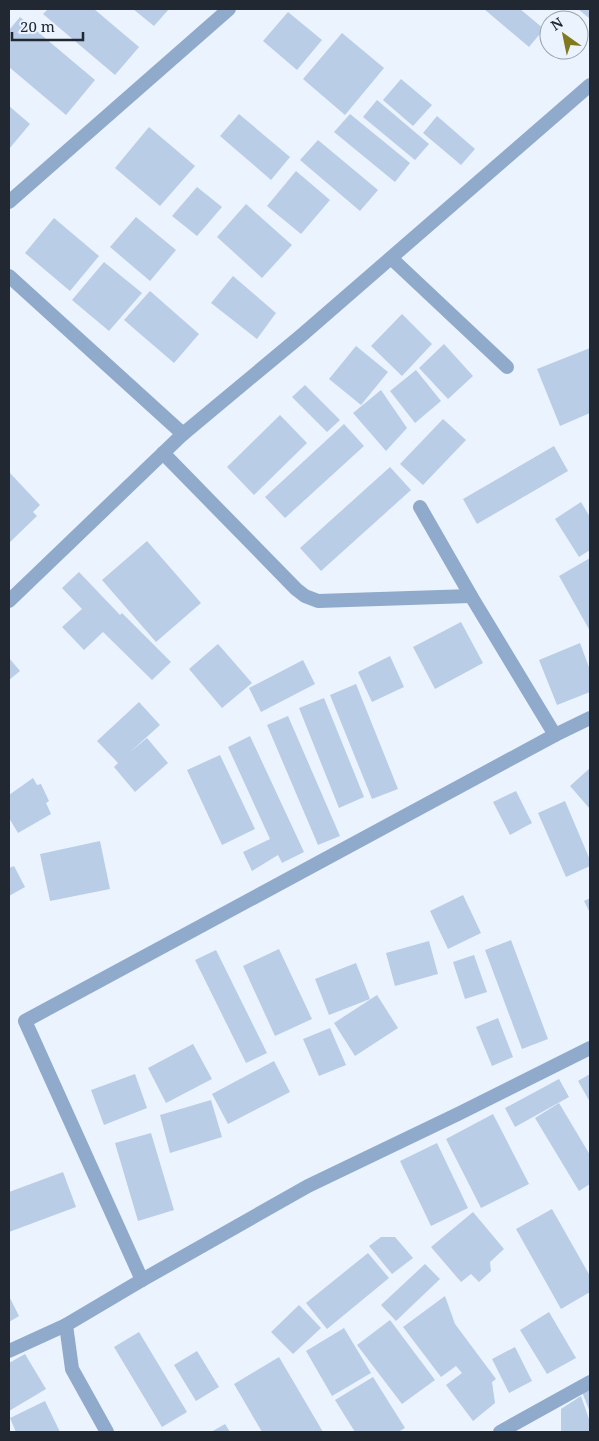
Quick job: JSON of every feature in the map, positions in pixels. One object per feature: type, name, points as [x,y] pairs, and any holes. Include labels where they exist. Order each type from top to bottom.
[{"type":"street","points":[[9,202],[229,9]]},
{"type":"street","points":[[9,601],[183,434],[302,335],[590,85]]},
{"type":"street","points":[[391,258],[507,367]]},
{"type":"street","points":[[9,276],[183,434]]},
{"type":"street","points":[[163,453],[305,596],[318,601],[471,596]]},
{"type":"street","points":[[420,507],[471,596],[556,735]]},
{"type":"street","points":[[142,1280],[25,1021],[590,718]]},
{"type":"street","points":[[9,1351],[66,1325],[308,1186],[590,1048]]},
{"type":"street","points":[[66,1325],[72,1369],[107,1432]]},
{"type":"street","points":[[508,1430],[590,1382]]},
{"type":"building","points":[[48,9],[94,9],[139,47],[115,75],[43,14]]},
{"type":"building","points":[[133,9],[169,9],[154,26]]},
{"type":"building","points":[[484,9],[520,9],[539,25],[539,35],[529,47]]},
{"type":"building","points":[[578,9],[590,9],[590,19],[589,10]]},
{"type":"building","points":[[288,12],[322,40],[297,70],[263,41]]},
{"type":"building","points":[[20,17],[95,80],[66,115],[9,67],[9,30]]},
{"type":"building","points":[[342,33],[384,68],[345,115],[303,79]]},
{"type":"building","points":[[401,79],[432,105],[413,126],[383,100]]},
{"type":"building","points":[[377,100],[429,144],[415,160],[363,117]]},
{"type":"building","points":[[9,106],[30,124],[9,149]]},
{"type":"building","points":[[239,114],[290,157],[271,180],[220,136]]},
{"type":"building","points":[[350,114],[410,163],[395,182],[334,132]]},
{"type":"building","points":[[437,116],[475,149],[461,165],[423,133]]},
{"type":"building","points":[[149,127],[195,166],[160,206],[115,168]]},
{"type":"building","points":[[318,140],[378,190],[360,211],[300,160]]},
{"type":"building","points":[[296,171],[330,200],[301,234],[267,206]]},
{"type":"building","points":[[197,187],[222,207],[197,236],[172,216]]},
{"type":"building","points":[[246,204],[292,245],[262,278],[217,237]]},
{"type":"building","points":[[136,217],[176,250],[150,281],[110,247]]},
{"type":"building","points":[[54,218],[99,256],[70,291],[25,253]]},
{"type":"building","points":[[104,262],[142,293],[109,331],[72,300]]},
{"type":"building","points":[[233,276],[276,313],[257,339],[211,303]]},
{"type":"building","points":[[150,291],[199,334],[174,363],[124,320]]},
{"type":"building","points":[[402,314],[432,344],[402,376],[371,346]]},
{"type":"building","points":[[444,344],[473,376],[448,399],[419,368]]},
{"type":"building","points":[[356,346],[388,372],[361,405],[329,379]]},
{"type":"building","points":[[590,348],[590,413],[560,426],[537,369]]},
{"type":"building","points":[[416,370],[441,401],[415,423],[390,391]]},
{"type":"building","points":[[305,385],[340,420],[327,432],[292,397]]},
{"type":"building","points":[[381,390],[407,428],[386,451],[353,413]]},
{"type":"building","points":[[280,415],[307,443],[254,495],[227,467]]},
{"type":"building","points":[[443,419],[466,440],[423,485],[400,464]]},
{"type":"building","points":[[344,424],[364,446],[285,518],[265,497]]},
{"type":"building","points":[[554,446],[568,471],[477,524],[463,499]]},
{"type":"building","points":[[390,467],[411,490],[321,571],[300,548]]},
{"type":"building","points":[[9,472],[40,505],[33,512],[37,516],[9,543]]},
{"type":"building","points":[[581,502],[590,517],[590,550],[579,557],[555,519]]},
{"type":"building","points":[[147,541],[201,603],[156,642],[102,580]]},
{"type":"building","points":[[590,558],[590,631],[559,576]]},
{"type":"building","points":[[79,572],[120,615],[122,613],[171,662],[152,680],[103,632],[84,650],[62,627],[82,609],[62,588]]},
{"type":"building","points":[[461,622],[483,663],[435,689],[413,647]]},
{"type":"building","points":[[580,643],[590,670],[590,692],[557,705],[539,660]]},
{"type":"building","points":[[218,644],[252,683],[222,708],[189,669]]},
{"type":"building","points":[[390,656],[404,687],[372,702],[358,672]]},
{"type":"building","points":[[9,658],[20,671],[9,680]]},
{"type":"building","points":[[303,660],[315,684],[261,712],[249,688]]},
{"type":"building","points":[[356,684],[398,789],[372,799],[330,695]]},
{"type":"building","points":[[324,698],[364,797],[339,808],[299,708]]},
{"type":"building","points":[[139,702],[160,725],[129,753],[147,738],[168,763],[135,792],[114,767],[118,763],[97,741]]},
{"type":"building","points":[[288,716],[340,836],[318,845],[267,725]]},
{"type":"building","points":[[250,736],[304,852],[282,863],[278,855],[252,871],[243,852],[270,839],[228,747]]},
{"type":"building","points":[[220,755],[255,829],[222,845],[187,770]]},
{"type":"building","points":[[590,768],[590,809],[570,786]]},
{"type":"building","points":[[33,778],[37,785],[41,784],[49,801],[46,803],[51,814],[18,833],[9,818],[9,795]]},
{"type":"building","points":[[516,791],[532,823],[510,835],[493,802]]},
{"type":"building","points":[[565,801],[590,860],[590,866],[566,877],[538,813]]},
{"type":"building","points":[[100,841],[110,889],[50,901],[40,854]]},
{"type":"building","points":[[14,866],[25,887],[9,896],[9,868]]},
{"type":"building","points":[[463,895],[481,933],[448,949],[430,911]]},
{"type":"building","points":[[590,898],[590,913],[584,901]]},
{"type":"building","points":[[511,940],[548,1039],[522,1049],[485,950]]},
{"type":"building","points":[[429,941],[438,974],[395,986],[386,953]]},
{"type":"building","points":[[279,949],[312,1019],[275,1036],[243,966]]},
{"type":"building","points":[[216,950],[267,1053],[246,1063],[195,960]]},
{"type":"building","points":[[474,955],[487,992],[465,999],[453,962]]},
{"type":"building","points":[[356,963],[370,999],[329,1015],[315,979]]},
{"type":"building","points":[[377,995],[398,1028],[355,1056],[334,1023]]},
{"type":"building","points":[[498,1018],[513,1057],[492,1066],[476,1027]]},
{"type":"building","points":[[330,1028],[346,1065],[319,1076],[303,1039]]},
{"type":"building","points":[[193,1044],[212,1079],[166,1103],[148,1068]]},
{"type":"building","points":[[274,1061],[290,1092],[228,1124],[212,1094]]},
{"type":"building","points":[[135,1074],[147,1108],[104,1125],[91,1090]]},
{"type":"building","points":[[590,1074],[590,1102],[578,1081]]},
{"type":"building","points":[[559,1079],[569,1097],[515,1127],[505,1108]]},
{"type":"building","points":[[211,1100],[222,1137],[170,1153],[160,1115]]},
{"type":"building","points":[[559,1103],[590,1155],[590,1184],[579,1191],[535,1118]]},
{"type":"building","points":[[493,1114],[529,1184],[481,1208],[446,1139]]},
{"type":"building","points":[[151,1133],[174,1210],[138,1221],[115,1143]]},
{"type":"building","points":[[437,1143],[468,1208],[431,1226],[400,1161]]},
{"type":"building","points":[[63,1172],[76,1207],[9,1232],[9,1192]]},
{"type":"building","points":[[552,1209],[590,1276],[590,1292],[561,1309],[516,1229]]},
{"type":"building","points":[[473,1212],[504,1249],[490,1262],[491,1271],[479,1282],[471,1274],[461,1282],[431,1247]]},
{"type":"building","points":[[381,1237],[395,1237],[413,1258],[392,1274],[369,1246]]},
{"type":"building","points":[[368,1253],[389,1278],[327,1329],[306,1303]]},
{"type":"building","points":[[425,1264],[440,1279],[396,1321],[381,1305]]},
{"type":"building","points":[[9,1296],[19,1316],[9,1322]]},
{"type":"building","points":[[445,1296],[455,1324],[496,1379],[492,1382],[495,1403],[473,1421],[446,1385],[462,1373],[456,1366],[441,1377],[403,1327]]},
{"type":"building","points":[[299,1305],[321,1328],[293,1354],[271,1332]]},
{"type":"building","points":[[549,1312],[576,1358],[547,1374],[520,1330]]},
{"type":"building","points":[[390,1320],[435,1380],[402,1404],[357,1345]]},
{"type":"building","points":[[344,1328],[371,1373],[332,1396],[306,1351]]},
{"type":"building","points":[[139,1332],[187,1412],[162,1427],[114,1347]]},
{"type":"building","points":[[515,1347],[532,1381],[509,1393],[492,1359]]},
{"type":"building","points":[[197,1351],[219,1387],[196,1401],[174,1365]]},
{"type":"building","points":[[25,1354],[46,1389],[9,1411],[9,1363]]},
{"type":"building","points":[[279,1357],[323,1432],[262,1432],[234,1384]]},
{"type":"building","points":[[373,1377],[405,1428],[398,1432],[355,1432],[335,1400]]},
{"type":"building","points":[[590,1389],[590,1412],[582,1392]]},
{"type":"building","points":[[581,1396],[590,1422],[590,1432],[561,1431],[561,1409]]},
{"type":"building","points":[[45,1401],[60,1432],[16,1432],[10,1418]]},
{"type":"building","points":[[225,1424],[230,1432],[211,1432]]}]
